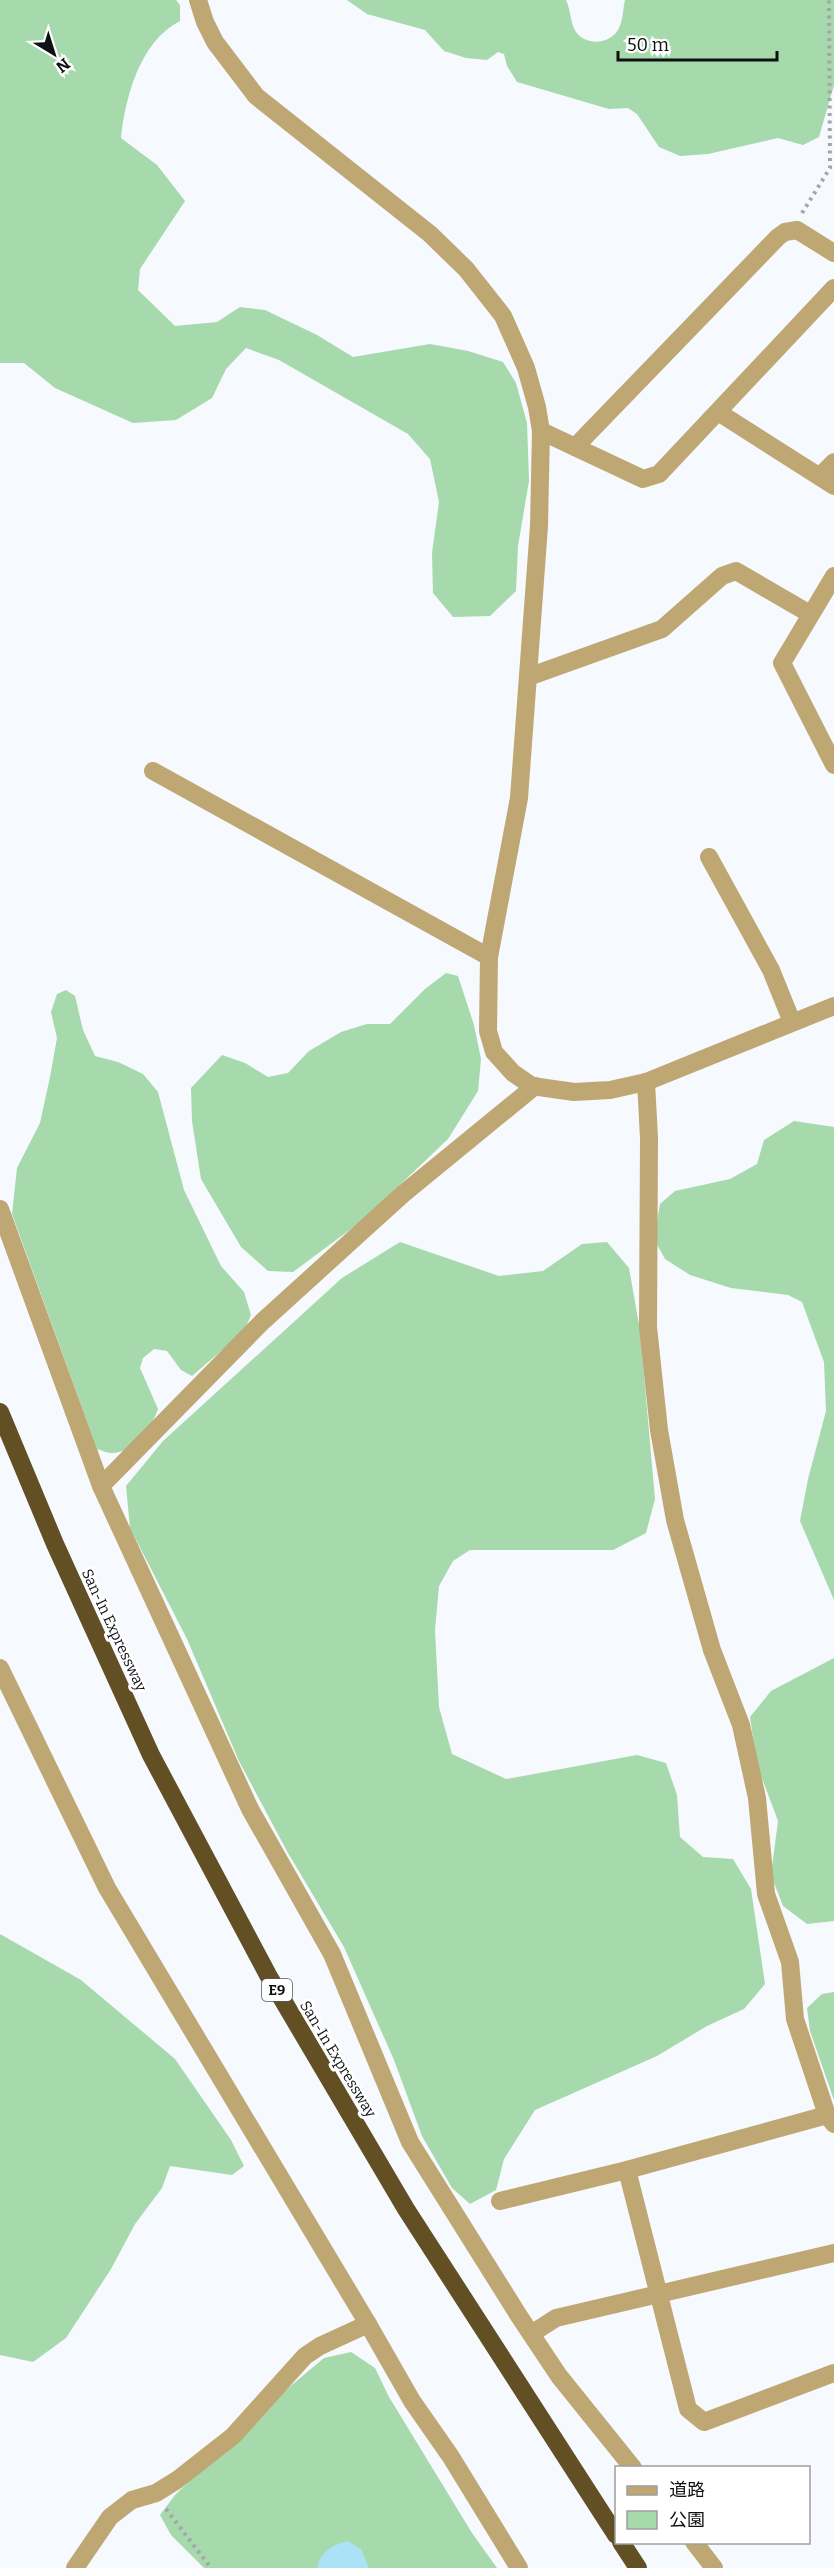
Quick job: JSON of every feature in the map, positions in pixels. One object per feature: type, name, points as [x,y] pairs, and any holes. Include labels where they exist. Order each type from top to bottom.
[{"type":"highway","name":"San-In Expressway","points":[[0,1412],[55,1544],[151,1755],[268,1976],[406,2209],[615,2533]]},
{"type":"highway","points":[[622,2544],[638,2568]]},
{"type":"street","points":[[198,0],[215,42],[256,96],[430,234],[450,252],[491,299],[508,326],[526,368],[537,407],[541,431],[539,526],[531,608],[519,798],[489,957],[488,1031],[494,1052],[513,1073],[535,1086],[574,1092],[610,1090],[645,1082],[834,1006]]},
{"type":"street","points":[[575,447],[778,237],[791,230],[802,232],[834,254]]},
{"type":"street","points":[[541,431],[643,478],[659,474],[834,288]]},
{"type":"street","points":[[718,412],[827,481],[834,462]]},
{"type":"street","points":[[528,678],[662,629],[722,576],[736,571],[810,614]]},
{"type":"street","points":[[834,576],[782,663],[834,764]]},
{"type":"street","points":[[153,771],[489,957]]},
{"type":"street","points":[[709,857],[771,970],[792,1023]]},
{"type":"street","points":[[500,2202],[831,2119],[795,2019],[790,1962],[766,1894],[757,1798],[741,1725],[712,1650],[675,1520],[659,1430],[648,1327],[649,1138],[645,1082]]},
{"type":"street","points":[[101,1486],[262,1322],[403,1194],[535,1086]]},
{"type":"street","points":[[0,1209],[101,1486],[250,1809],[332,1954],[410,2142],[559,2376],[631,2466]]},
{"type":"street","points":[[0,1668],[107,1888],[412,2401],[451,2457],[519,2568]]},
{"type":"street","points":[[627,2170],[688,2409],[704,2422],[834,2373]]},
{"type":"street","points":[[531,2334],[556,2318],[834,2253]]},
{"type":"street","points":[[75,2568],[110,2517],[132,2500],[156,2493],[177,2480],[233,2436],[305,2356],[320,2346],[368,2324]]},
{"type":"street","points":[[696,2544],[714,2568]]},
{"type":"path","points":[[791,230],[795,220],[805,210],[830,168],[829,0]]},
{"type":"path","points":[[828,111],[834,109]]},
{"type":"path","points":[[156,2493],[212,2568]]},
{"type":"green space","points":[[0,0],[176,0],[180,5],[180,21],[154,42],[137,72],[126,106],[121,138],[157,165],[185,201],[140,269],[138,290],[175,326],[217,322],[240,307],[265,310],[317,335],[353,357],[430,344],[468,351],[503,362],[516,383],[527,423],[529,481],[518,546],[516,591],[490,616],[453,617],[433,593],[432,553],[439,502],[430,459],[408,434],[279,360],[246,348],[226,369],[212,398],[176,420],[133,423],[55,388],[24,363],[0,363]]},
{"type":"green space","points":[[347,0],[566,0],[576,32],[586,40],[598,42],[610,38],[619,28],[625,0],[834,0],[834,85],[819,137],[803,145],[778,138],[708,154],[680,156],[659,147],[637,114],[628,108],[609,109],[517,82],[507,66],[504,54],[498,52],[487,60],[466,58],[444,51],[425,30],[367,14]]},
{"type":"green space","points":[[446,973],[458,976],[474,1025],[481,1059],[478,1091],[448,1139],[363,1220],[293,1272],[268,1271],[241,1247],[201,1179],[192,1121],[191,1088],[222,1055],[245,1063],[268,1077],[288,1073],[309,1051],[341,1032],[367,1024],[390,1024],[425,989]]},
{"type":"green space","points":[[66,990],[75,996],[83,1030],[95,1056],[118,1062],[143,1074],[158,1092],[184,1190],[221,1266],[244,1292],[251,1315],[244,1331],[192,1376],[181,1370],[167,1351],[154,1349],[143,1358],[140,1368],[158,1409],[151,1424],[134,1444],[127,1449],[111,1453],[97,1449],[12,1214],[17,1168],[40,1123],[50,1077],[57,1038],[51,1012],[57,994]]},
{"type":"green space","points":[[794,1121],[834,1127],[834,1600],[800,1521],[808,1479],[826,1411],[824,1362],[802,1302],[788,1295],[731,1288],[690,1275],[665,1259],[654,1239],[660,1204],[675,1191],[730,1179],[757,1164],[764,1140]]},
{"type":"green space","points":[[400,1242],[499,1276],[543,1271],[582,1244],[607,1242],[629,1268],[640,1330],[655,1499],[646,1533],[613,1550],[470,1550],[453,1561],[439,1586],[435,1630],[439,1707],[452,1754],[506,1779],[637,1755],[666,1763],[677,1795],[680,1837],[703,1857],[733,1859],[751,1889],[765,1984],[744,2009],[707,2026],[657,2056],[535,2110],[504,2159],[496,2190],[470,2204],[452,2188],[422,2136],[394,2060],[344,1947],[288,1853],[239,1761],[187,1639],[130,1528],[126,1486],[163,1441],[342,1278]]},
{"type":"green space","points":[[834,1658],[834,1921],[807,1924],[783,1906],[771,1875],[778,1821],[757,1765],[750,1717],[771,1691]]},
{"type":"green space","points":[[0,1934],[81,1980],[175,2059],[231,2140],[244,2166],[232,2175],[170,2166],[162,2188],[135,2224],[111,2269],[66,2338],[33,2362],[0,2355]]},
{"type":"green space","points":[[834,1992],[834,2100],[810,2031],[807,2008],[822,1994]]},
{"type":"green space","points":[[351,2352],[375,2368],[389,2397],[472,2533],[497,2568],[204,2568],[171,2535],[160,2515],[175,2495],[275,2399],[324,2358]]},
{"type":"water","points":[[348,2541],[361,2549],[369,2568],[317,2568],[324,2553]]}]
